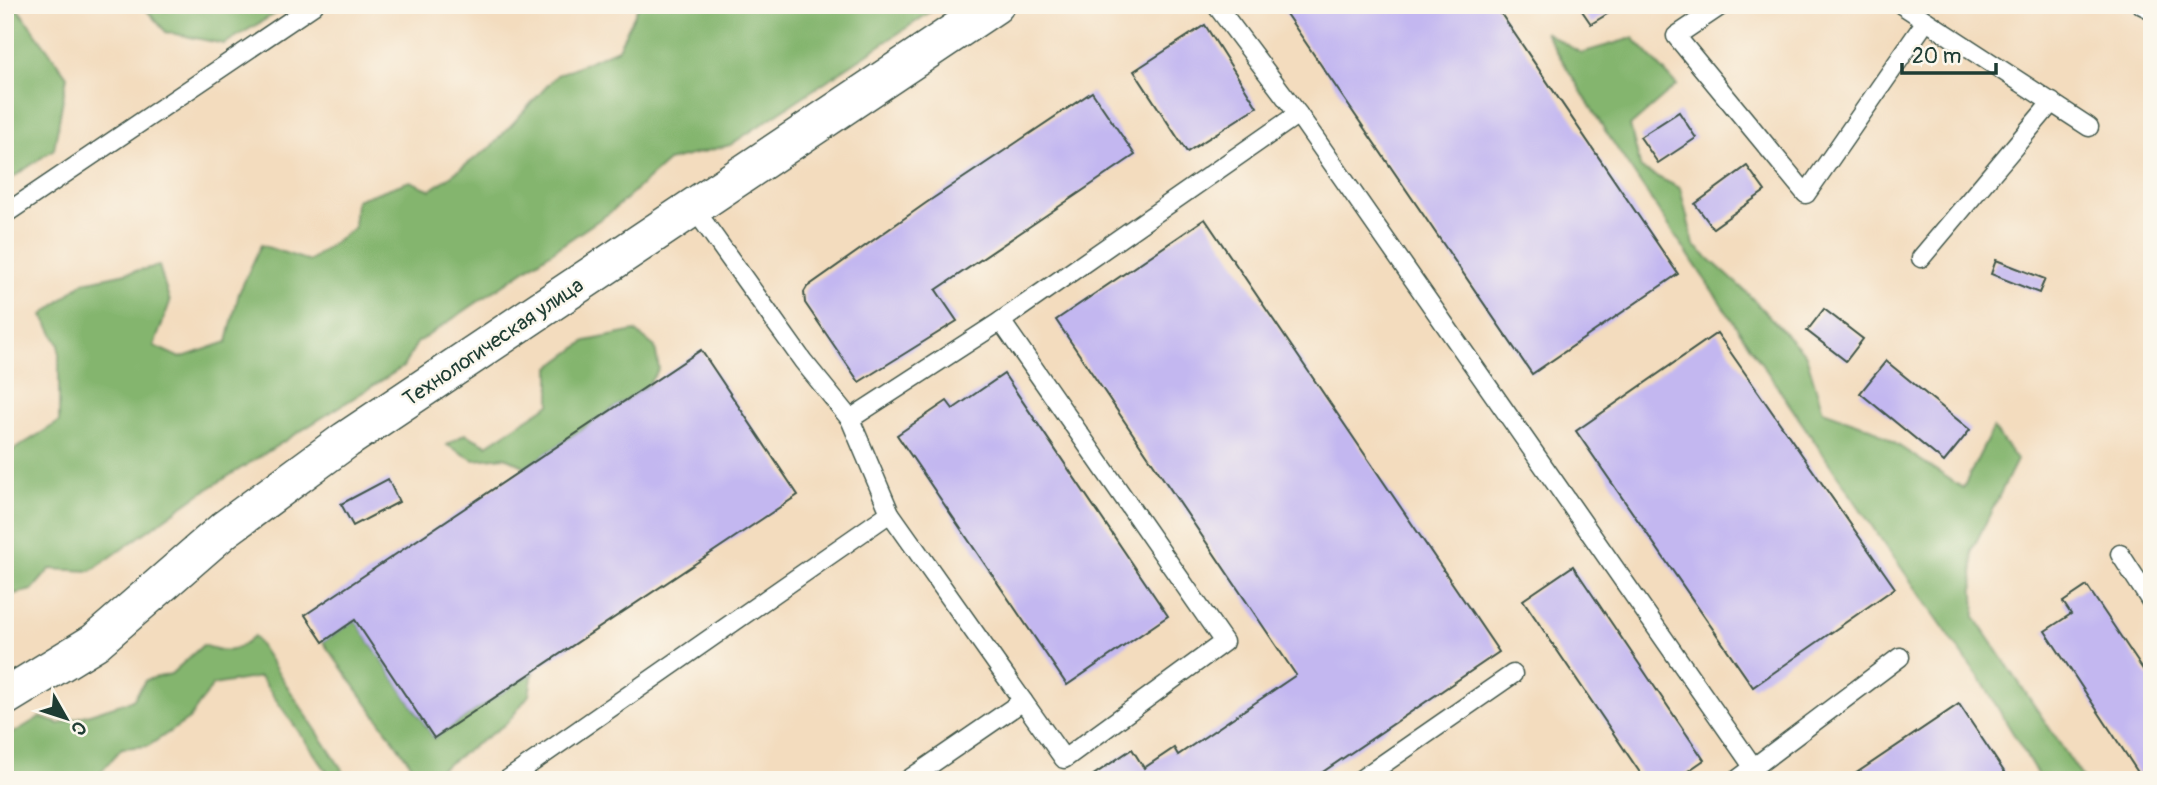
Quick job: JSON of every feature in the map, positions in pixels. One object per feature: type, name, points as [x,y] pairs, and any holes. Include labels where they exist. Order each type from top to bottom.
[{"type":"street","name":"Технологическая улица","points":[[5,697],[95,642],[225,529],[346,440],[995,5]]},
{"type":"lane","points":[[5,214],[314,5]]},
{"type":"lane","points":[[1216,5],[1298,114],[1754,768]]},
{"type":"lane","points":[[1722,5],[1676,36],[1806,194],[1926,21]]},
{"type":"lane","points":[[1902,5],[2090,127]]},
{"type":"lane","points":[[2142,5],[2152,10]]},
{"type":"lane","points":[[1920,258],[2052,102]]},
{"type":"lane","points":[[850,419],[1001,321],[1298,114]]},
{"type":"lane","points":[[693,207],[803,362],[850,419],[890,513],[1064,759],[1224,642],[1001,321]]},
{"type":"lane","points":[[508,780],[890,513]]},
{"type":"lane","points":[[2120,554],[2152,603]]},
{"type":"lane","points":[[1737,780],[1900,657]]},
{"type":"lane","points":[[1360,780],[1513,674]]},
{"type":"lane","points":[[908,780],[1023,701]]},
{"type":"green space","points":[[5,5],[15,5],[67,76],[54,149],[5,183]]},
{"type":"green space","points":[[142,5],[288,6],[224,44],[166,32]]},
{"type":"green space","points":[[639,5],[941,5],[730,145],[668,161],[612,211],[417,343],[403,367],[195,497],[91,571],[50,569],[32,590],[5,596],[5,455],[59,422],[59,345],[43,315],[84,282],[159,266],[170,302],[154,346],[180,358],[227,342],[239,293],[261,245],[309,261],[354,228],[356,200],[410,181],[431,190],[492,146],[557,75],[618,49]]},
{"type":"green space","points":[[1545,32],[1581,53],[1633,38],[1677,85],[1630,126],[1641,169],[1680,188],[1694,245],[1745,291],[1806,355],[1823,411],[1873,429],[1963,488],[1993,428],[2017,460],[1972,550],[1975,617],[2084,780],[2041,780],[1984,685],[1726,311],[1606,132]]},
{"type":"green space","points":[[635,331],[655,347],[659,369],[647,386],[526,467],[505,457],[474,460],[447,445],[465,434],[487,445],[550,404],[550,367],[586,341]]},
{"type":"green space","points":[[355,620],[434,738],[533,672],[529,695],[507,723],[439,770],[415,770],[323,642]]},
{"type":"green space","points":[[254,636],[349,780],[333,780],[260,677],[213,685],[189,719],[148,746],[122,748],[94,780],[5,780],[5,738],[40,717],[59,724],[133,700],[146,680],[171,674],[203,645],[225,651],[236,649]]},
{"type":"building","points":[[1280,5],[1495,5],[1678,274],[1532,374]]},
{"type":"building","points":[[1578,5],[1622,5],[1591,24]]},
{"type":"building","points":[[1205,25],[1257,107],[1187,152],[1134,71]]},
{"type":"building","points":[[1092,92],[1135,155],[936,290],[957,321],[859,382],[805,303],[804,292],[807,287],[926,203]]},
{"type":"building","points":[[1679,112],[1696,138],[1658,163],[1640,137]]},
{"type":"building","points":[[1747,166],[1765,191],[1713,228],[1695,204]]},
{"type":"building","points":[[1205,219],[1499,652],[1311,780],[1086,780],[1132,749],[1144,768],[1174,748],[1178,755],[1296,675],[1056,320]]},
{"type":"building","points":[[1996,260],[2045,279],[2039,293],[1991,274]]},
{"type":"building","points":[[1824,309],[1863,339],[1846,361],[1807,331]]},
{"type":"building","points":[[1717,333],[1895,588],[1753,687],[1576,431]]},
{"type":"building","points":[[701,350],[798,495],[434,738],[355,620],[323,642],[305,615]]},
{"type":"building","points":[[1886,361],[1970,430],[1944,462],[1860,393]]},
{"type":"building","points":[[1004,374],[1168,616],[1067,685],[897,435],[947,401],[953,409]]},
{"type":"building","points":[[388,479],[399,502],[353,526],[341,504]]},
{"type":"building","points":[[1573,566],[1704,760],[1675,780],[1645,780],[1523,600]]},
{"type":"building","points":[[2087,586],[2152,683],[2152,780],[2143,780],[2045,631],[2071,614],[2063,602]]},
{"type":"building","points":[[1959,704],[2007,776],[2002,780],[1846,780]]}]
